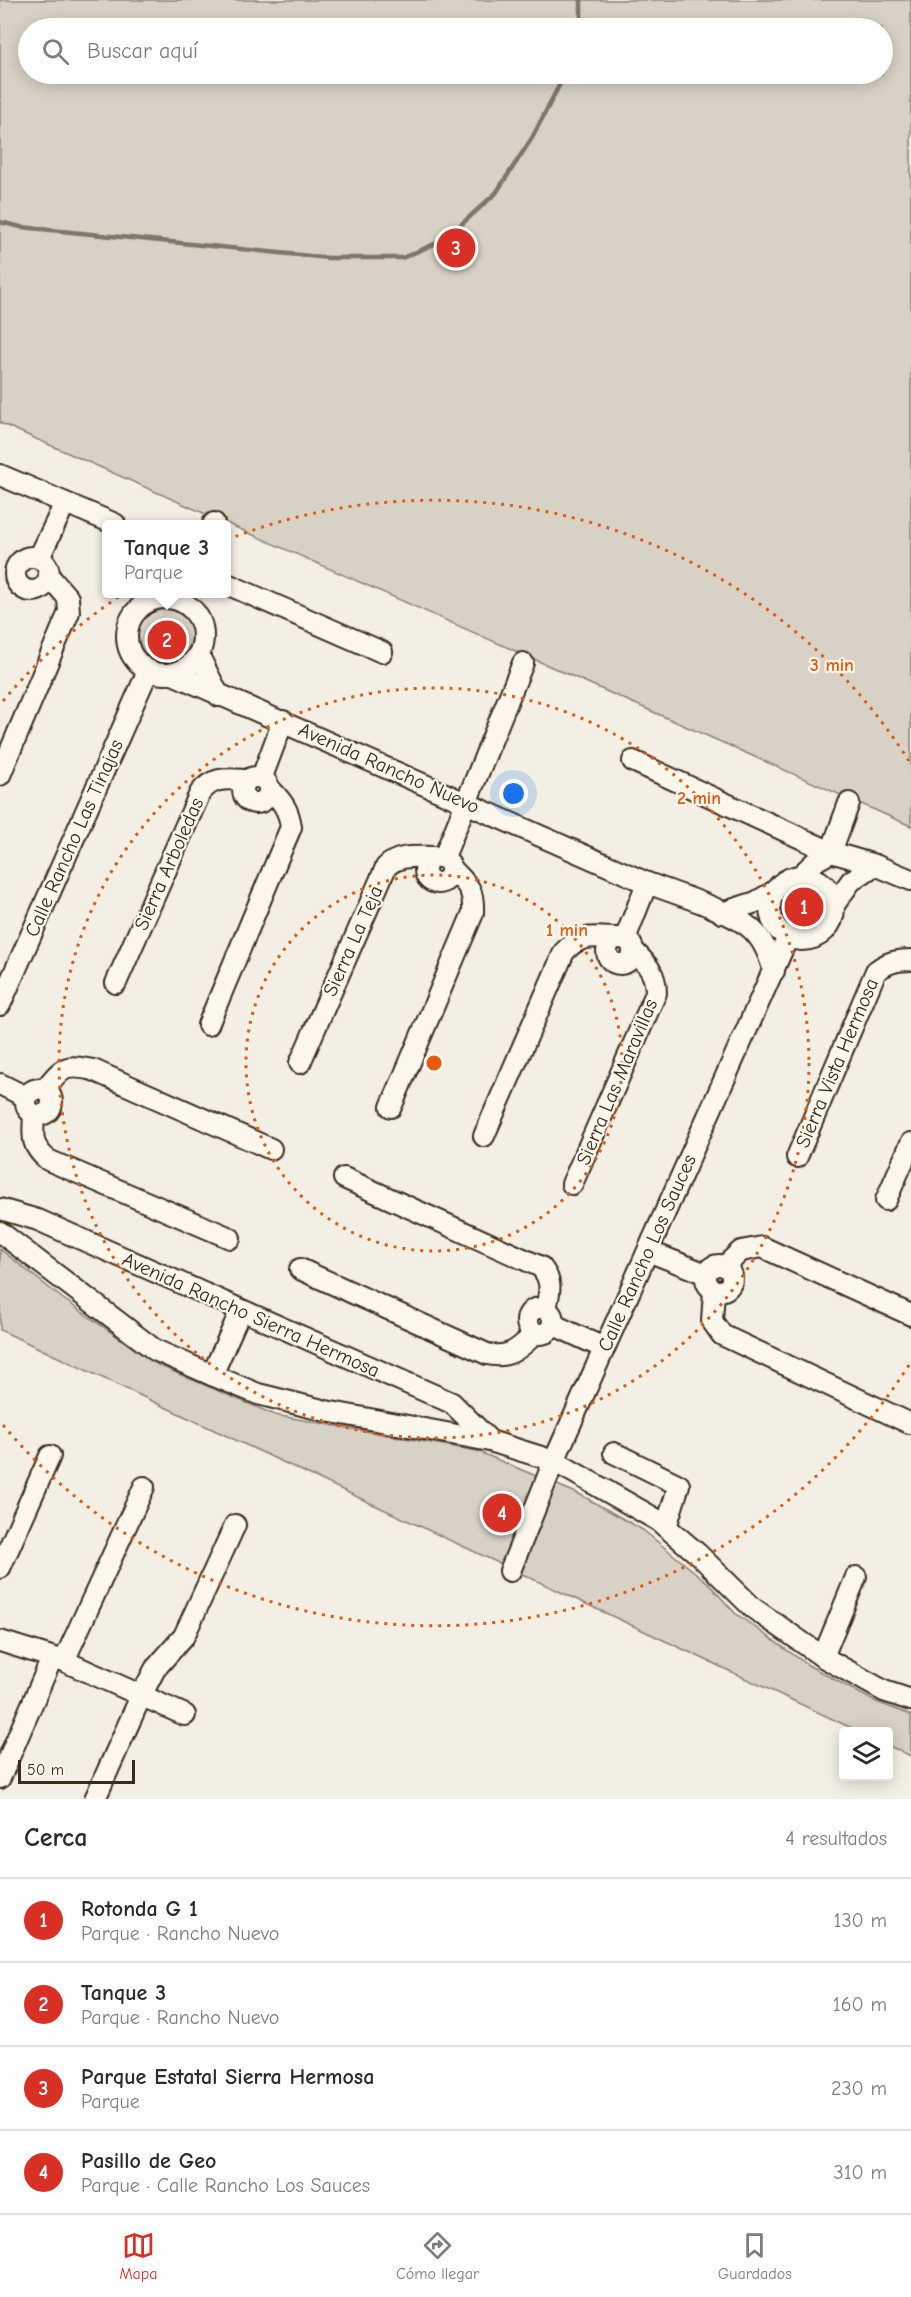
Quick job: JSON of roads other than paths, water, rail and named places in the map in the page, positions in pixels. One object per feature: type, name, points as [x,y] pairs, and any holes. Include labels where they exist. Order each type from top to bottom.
[{"type":"street","points":[[0,476],[104,520]]},
{"type":"street","points":[[50,576],[39,590],[30,590],[21,587],[16,579],[16,570],[29,560],[65,503]]},
{"type":"street","points":[[0,562],[29,560],[47,565],[50,576],[68,598],[69,612],[0,775]]},
{"type":"street","points":[[231,586],[382,652]]},
{"type":"street","points":[[166,598],[193,602],[202,624],[204,640],[199,656],[188,668],[173,674],[160,674],[148,671],[136,662],[128,649],[126,634],[130,620],[141,601],[166,598]]},
{"type":"street","points":[[199,656],[219,696]]},
{"type":"street","points":[[391,1107],[473,913],[474,899],[470,886],[443,861],[524,663]]},
{"type":"street","name":"Calle Rancho Las Tinajas","points":[[0,1005],[7,968],[148,671]]},
{"type":"street","name":"Avenida Rancho Nuevo","points":[[173,674],[647,883],[723,913],[750,927]]},
{"type":"street","points":[[208,1025],[291,827],[290,814],[284,803],[259,782],[283,721]]},
{"type":"street","points":[[633,761],[831,852],[875,865],[911,880]]},
{"type":"street","name":"Sierra Arboledas","points":[[116,983],[200,793],[208,783],[221,778],[259,782]]},
{"type":"street","points":[[723,913],[756,902],[775,891],[786,881],[800,876],[817,860],[831,852],[849,803]]},
{"type":"street","name":"Sierra La Teja","points":[[300,1063],[386,867],[394,860],[409,856],[443,861]]},
{"type":"street","points":[[834,905],[851,881],[875,865]]},
{"type":"street","points":[[750,927],[782,932],[798,940],[810,939],[828,927],[833,916],[834,905],[830,893],[823,884],[812,878],[800,876]]},
{"type":"street","points":[[484,1136],[564,952],[574,941],[590,937],[625,942],[647,883]]},
{"type":"street","points":[[775,891],[770,903],[771,916],[782,932]]},
{"type":"street","points":[[750,927],[769,953],[774,971]]},
{"type":"street","name":"Calle Rancho Los Sauces","points":[[510,1570],[554,1461],[774,971],[782,932]]},
{"type":"street","name":"Sierra Las Maravillas","points":[[572,1184],[656,993],[656,980],[652,970],[625,942]]},
{"type":"street","name":"Sierra Vista Hermosa","points":[[796,1157],[876,971],[885,964],[898,960],[911,960]]},
{"type":"street","points":[[230,1238],[48,1160],[37,1151],[33,1139],[30,1091],[37,1088],[45,1089],[60,1070],[74,1066],[93,1070],[271,1149]]},
{"type":"street","points":[[0,1084],[30,1106]]},
{"type":"street","points":[[886,1200],[911,1143]]},
{"type":"street","points":[[344,1178],[542,1267],[551,1286],[550,1317]]},
{"type":"street","name":"Avenida Rancho Sierra Hermosa","points":[[0,1209],[38,1220],[452,1403],[490,1441]]},
{"type":"street","name":"Avenida Rancho Sierra Hermosa","points":[[0,1232],[154,1350],[212,1375],[258,1394],[326,1411],[490,1441],[554,1461],[666,1527],[698,1554],[753,1608],[823,1657],[884,1691],[911,1700]]},
{"type":"street","points":[[909,1423],[722,1335],[712,1321],[710,1268],[717,1265],[725,1266],[741,1251],[762,1247],[911,1315]]},
{"type":"street","points":[[648,1251],[710,1282]]},
{"type":"street","points":[[300,1269],[487,1354],[500,1357],[514,1352],[536,1334],[527,1325],[527,1316],[536,1308],[604,1348]]},
{"type":"street","points":[[212,1375],[241,1310]]},
{"type":"street","points":[[614,1453],[679,1485],[666,1527]]},
{"type":"street","points":[[0,1568],[51,1456]]},
{"type":"street","points":[[0,1778],[144,1487]]},
{"type":"street","points":[[95,1799],[141,1696],[155,1669],[184,1636],[235,1525]]},
{"type":"street","points":[[823,1657],[856,1577]]},
{"type":"street","points":[[0,1641],[58,1659],[185,1715]]},
{"type":"waterway","points":[[581,0],[581,18]]},
{"type":"waterway","points":[[0,222],[21,227],[329,258],[402,258],[444,240],[496,193],[532,138],[560,84]]},
{"type":"place","name":"Parque Estatal Sierra Hermosa","points":[[456,248]]},
{"type":"place","name":"Tanque 3","points":[[167,640]]},
{"type":"place","name":"Rotonda G 1","points":[[804,907]]},
{"type":"place","name":"Pasillo de Geo","points":[[502,1513]]}]
